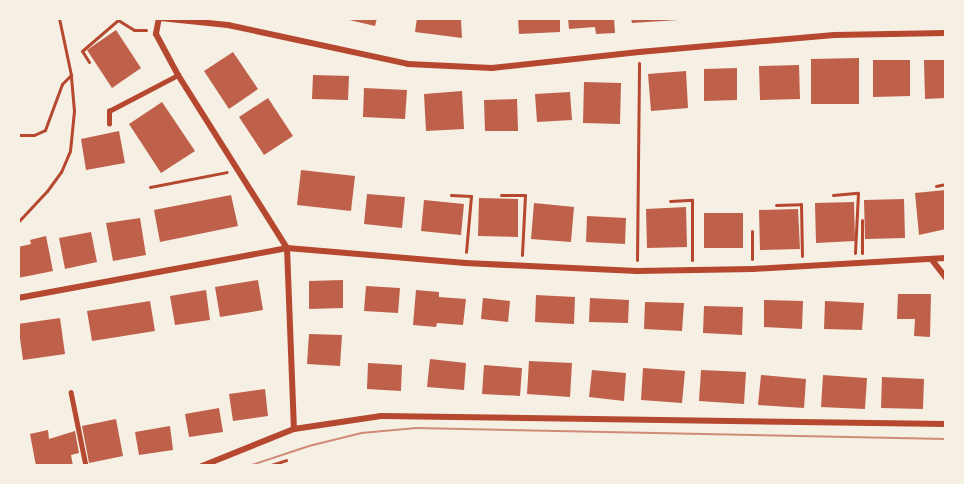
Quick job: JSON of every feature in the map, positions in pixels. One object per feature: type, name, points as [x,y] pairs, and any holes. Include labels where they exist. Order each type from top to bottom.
[{"type":"street","points":[[294,429],[287,248],[178,75],[156,34],[160,18],[228,25],[408,64],[492,68],[639,52],[834,35],[946,33]]},
{"type":"street","points":[[18,298],[287,248],[465,263],[637,271],[802,267],[946,258]]},
{"type":"street","points":[[932,260],[946,278]]},
{"type":"street","points":[[202,466],[294,429],[381,416],[946,424]]},
{"type":"lane","points":[[109,124],[109,111],[178,75]]},
{"type":"lane","points":[[71,392],[86,466]]},
{"type":"path","points":[[18,222],[51,185],[70,151],[74,111],[71,75],[59,18]]},
{"type":"path","points":[[89,62],[81,51],[118,20],[134,30],[157,30]]},
{"type":"path","points":[[637,271],[639,52]]},
{"type":"path","points":[[18,135],[34,135],[45,130],[62,84],[71,75]]},
{"type":"path","points":[[150,187],[238,170]]},
{"type":"path","points":[[936,186],[946,184]]},
{"type":"path","points":[[833,195],[858,193],[854,264]]},
{"type":"path","points":[[451,195],[471,195],[465,263]]},
{"type":"path","points":[[501,195],[525,195],[521,266]]},
{"type":"path","points":[[670,201],[692,200],[692,270]]},
{"type":"path","points":[[776,205],[801,204],[802,267]]},
{"type":"path","points":[[862,220],[863,264]]},
{"type":"path","points":[[752,231],[753,269]]},
{"type":"path","points":[[268,466],[286,460]]},
{"type":"building","points":[[341,18],[377,18],[375,26]]},
{"type":"building","points":[[417,18],[461,20],[462,38],[415,32]]},
{"type":"building","points":[[518,18],[560,18],[560,32],[519,34]]},
{"type":"building","points":[[568,18],[614,18],[615,33],[596,34],[595,27],[569,29]]},
{"type":"building","points":[[631,18],[679,18],[679,20],[632,23]]},
{"type":"building","points":[[116,30],[141,68],[112,88],[87,50]]},
{"type":"building","points":[[233,52],[258,89],[229,109],[204,71]]},
{"type":"building","points":[[859,58],[859,104],[811,104],[811,59]]},
{"type":"building","points":[[873,60],[910,60],[910,96],[873,97]]},
{"type":"building","points":[[924,60],[946,60],[946,98],[925,99]]},
{"type":"building","points":[[799,65],[800,99],[760,100],[759,66]]},
{"type":"building","points":[[737,68],[737,100],[704,101],[704,69]]},
{"type":"building","points":[[686,71],[688,108],[651,111],[648,74]]},
{"type":"building","points":[[313,75],[349,76],[348,100],[312,99]]},
{"type":"building","points":[[584,82],[621,83],[620,124],[583,123]]},
{"type":"building","points":[[364,88],[407,90],[405,119],[363,117]]},
{"type":"building","points":[[462,91],[464,129],[426,131],[424,94]]},
{"type":"building","points":[[570,92],[572,120],[537,122],[535,94]]},
{"type":"building","points":[[268,98],[293,136],[264,155],[239,117]]},
{"type":"building","points":[[517,99],[518,131],[485,131],[484,100]]},
{"type":"building","points":[[162,102],[195,151],[161,173],[129,124]]},
{"type":"building","points":[[119,131],[125,163],[86,170],[81,139]]},
{"type":"building","points":[[301,170],[355,176],[351,211],[297,205]]},
{"type":"building","points":[[946,190],[946,229],[919,235],[915,193]]},
{"type":"building","points":[[367,194],[405,197],[402,228],[364,224]]},
{"type":"building","points":[[231,195],[238,226],[160,242],[154,210]]},
{"type":"building","points":[[479,198],[518,199],[518,237],[478,236]]},
{"type":"building","points":[[904,199],[905,238],[865,239],[864,200]]},
{"type":"building","points":[[424,200],[464,204],[461,235],[421,231]]},
{"type":"building","points":[[854,202],[855,241],[816,243],[815,203]]},
{"type":"building","points":[[534,203],[574,207],[571,242],[531,239]]},
{"type":"building","points":[[686,207],[687,247],[647,248],[646,209]]},
{"type":"building","points":[[798,209],[800,249],[760,250],[759,210]]},
{"type":"building","points":[[704,213],[743,213],[743,248],[704,248]]},
{"type":"building","points":[[587,216],[626,218],[625,244],[586,242]]},
{"type":"building","points":[[140,218],[146,255],[113,261],[106,223]]},
{"type":"building","points":[[91,232],[97,262],[65,269],[59,238]]},
{"type":"building","points":[[46,236],[53,271],[18,278],[18,247],[31,244],[30,240]]},
{"type":"building","points":[[258,280],[263,310],[220,317],[215,287]]},
{"type":"building","points":[[343,280],[343,308],[309,309],[309,281]]},
{"type":"building","points":[[366,286],[400,288],[398,313],[364,311]]},
{"type":"building","points":[[206,290],[210,320],[175,325],[170,296]]},
{"type":"building","points":[[416,290],[439,292],[439,297],[466,299],[463,325],[437,323],[436,327],[413,325]]},
{"type":"building","points":[[898,294],[931,294],[930,337],[914,336],[915,319],[897,319]]},
{"type":"building","points":[[536,295],[575,297],[574,324],[535,322]]},
{"type":"building","points":[[483,298],[510,301],[508,322],[481,319]]},
{"type":"building","points":[[590,298],[629,300],[628,323],[589,322]]},
{"type":"building","points":[[764,300],[803,301],[802,329],[764,327]]},
{"type":"building","points":[[150,301],[155,331],[92,341],[87,311]]},
{"type":"building","points":[[825,301],[864,303],[862,330],[824,329]]},
{"type":"building","points":[[645,302],[684,303],[682,331],[644,329]]},
{"type":"building","points":[[704,306],[743,307],[742,335],[703,333]]},
{"type":"building","points":[[60,318],[65,354],[23,360],[18,324]]},
{"type":"building","points":[[309,334],[342,335],[340,366],[307,364]]},
{"type":"building","points":[[430,359],[466,363],[464,390],[427,387]]},
{"type":"building","points":[[529,361],[572,363],[570,397],[527,394]]},
{"type":"building","points":[[368,363],[402,365],[401,391],[367,389]]},
{"type":"building","points":[[484,365],[522,368],[520,396],[482,394]]},
{"type":"building","points":[[643,368],[685,371],[682,403],[641,400]]},
{"type":"building","points":[[592,370],[626,373],[624,401],[589,397]]},
{"type":"building","points":[[701,370],[746,372],[744,404],[699,401]]},
{"type":"building","points":[[761,375],[806,379],[804,408],[758,405]]},
{"type":"building","points":[[823,375],[867,378],[865,409],[821,407]]},
{"type":"building","points":[[882,377],[924,379],[923,409],[881,408]]},
{"type":"building","points":[[265,389],[268,416],[233,421],[229,394]]},
{"type":"building","points":[[219,408],[223,432],[189,437],[185,414]]},
{"type":"building","points":[[116,419],[123,456],[89,463],[82,426]]},
{"type":"building","points":[[170,426],[173,450],[139,455],[135,432]]},
{"type":"building","points":[[48,430],[49,439],[75,431],[79,453],[71,455],[73,466],[36,466],[30,434]]},
{"type":"tram line","points":[[249,466],[309,446],[362,433],[416,428],[946,439]]}]
